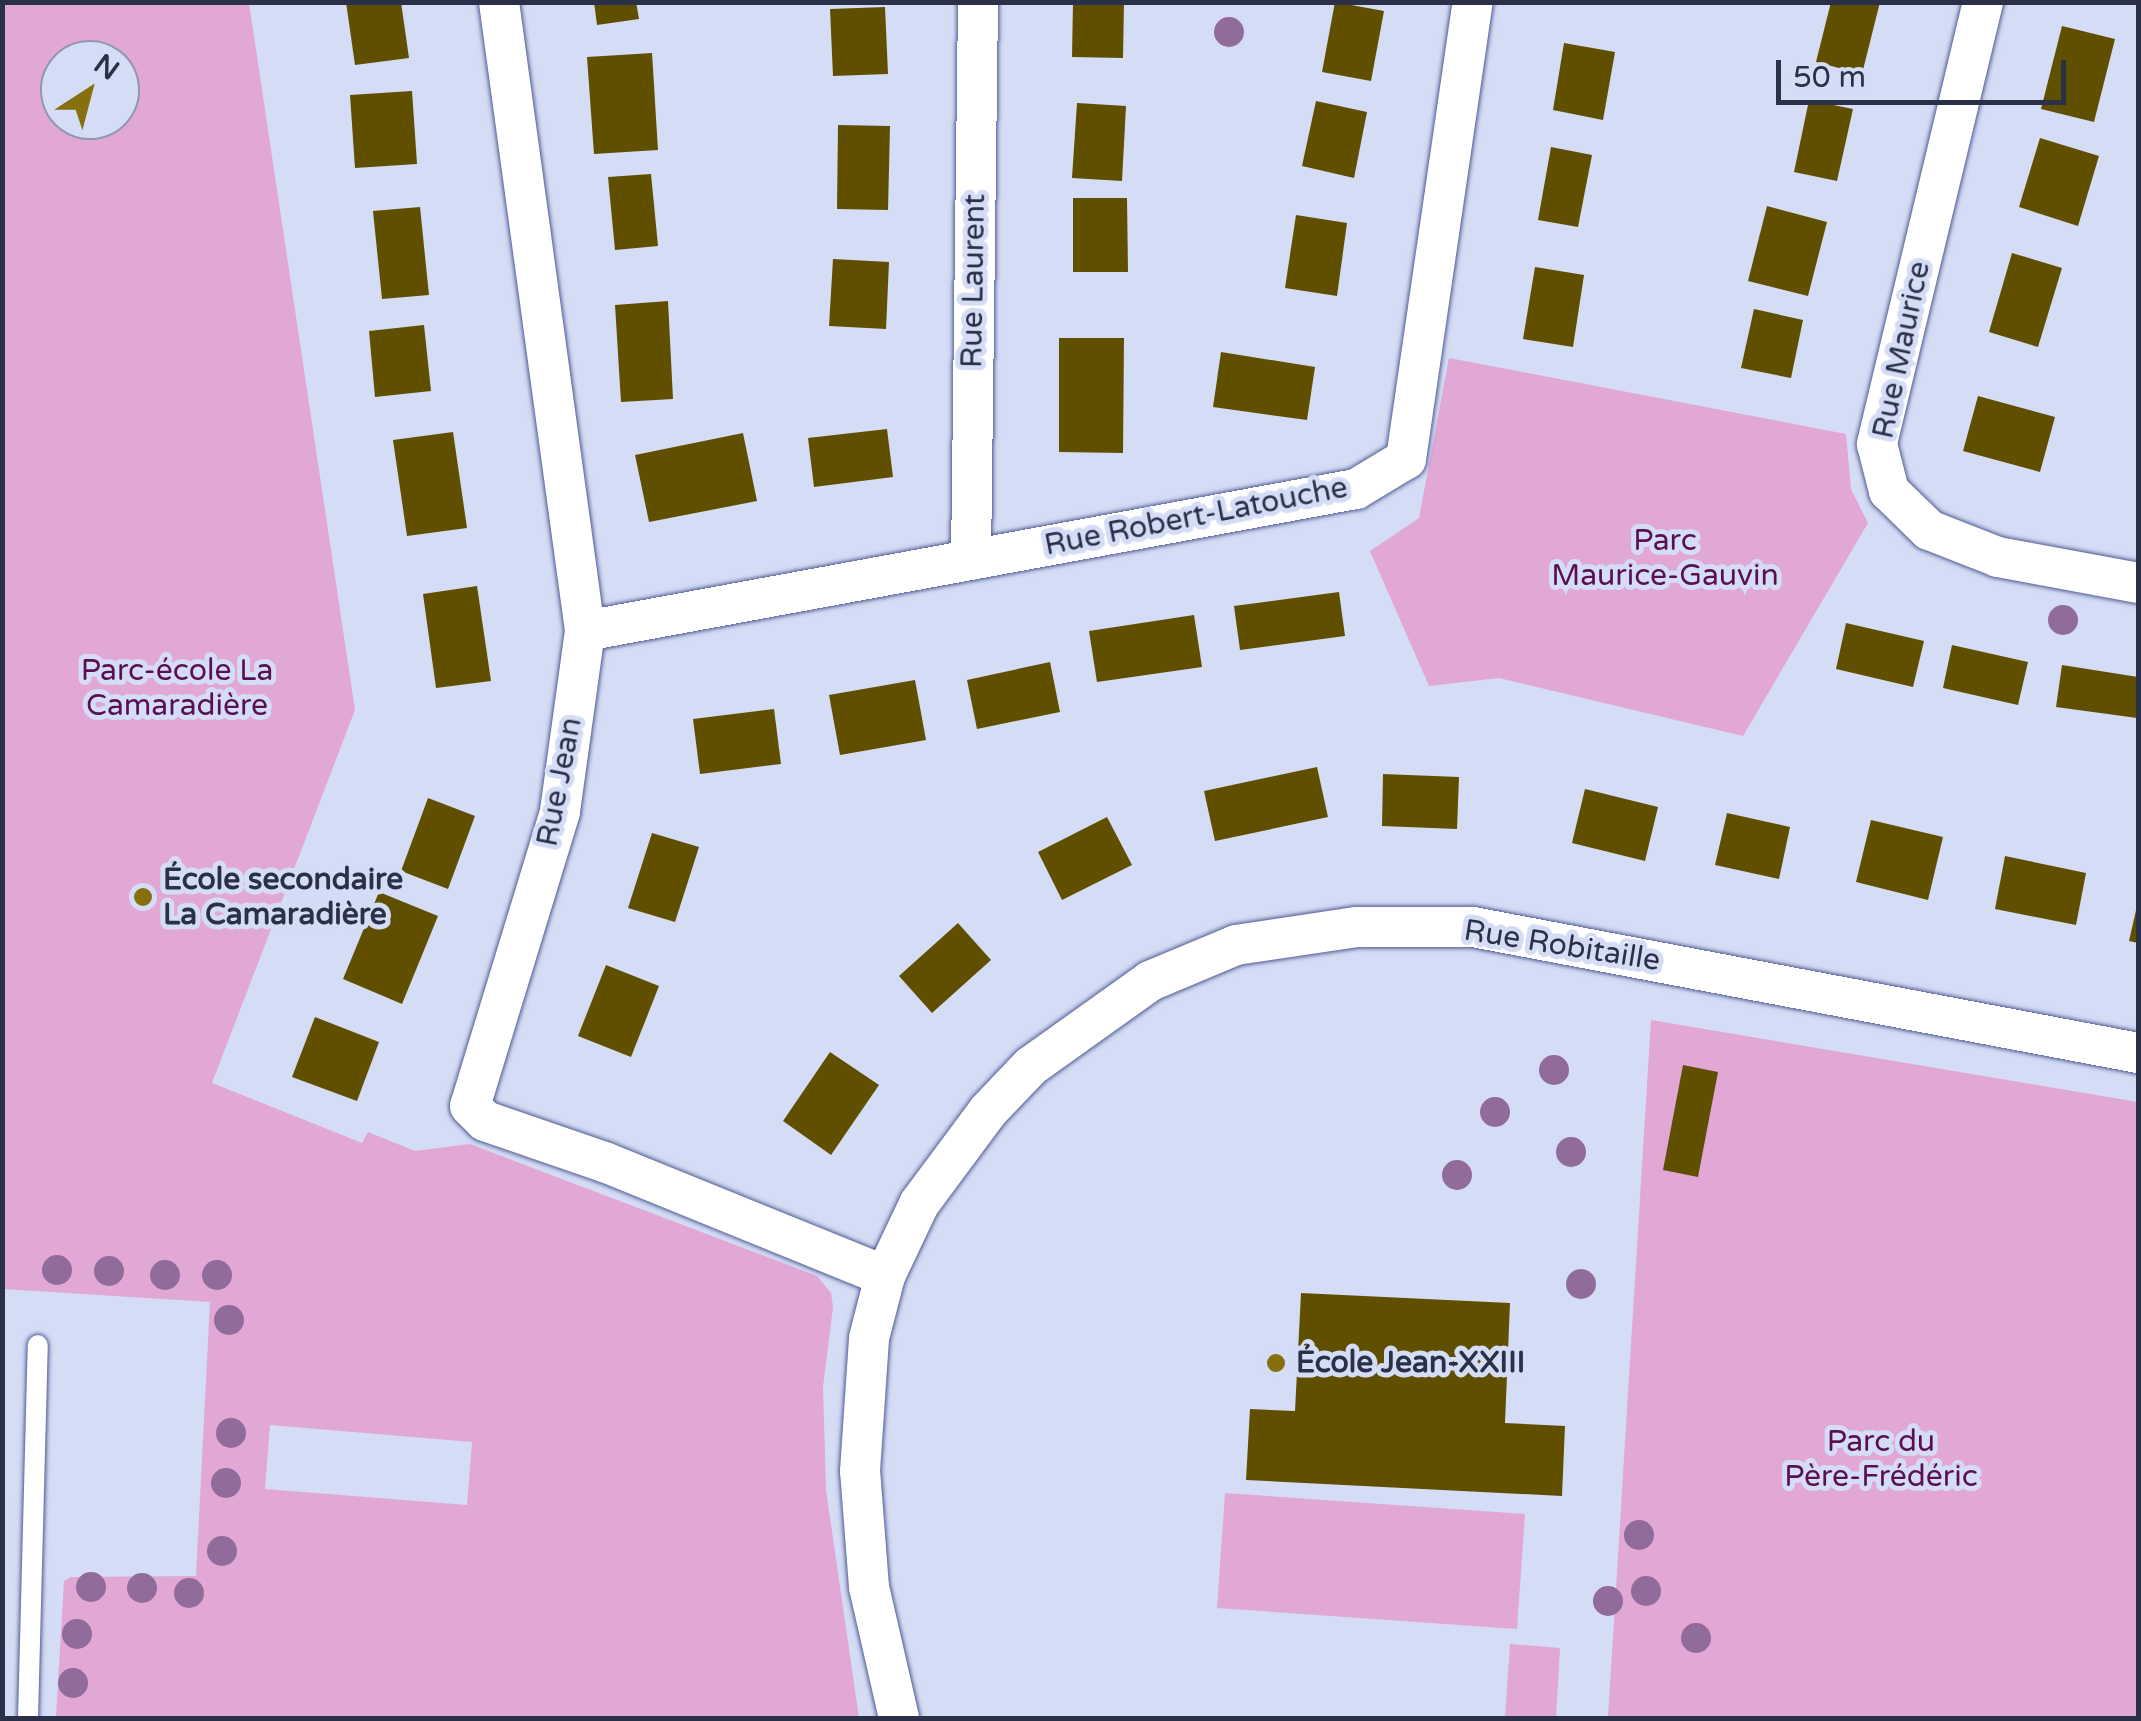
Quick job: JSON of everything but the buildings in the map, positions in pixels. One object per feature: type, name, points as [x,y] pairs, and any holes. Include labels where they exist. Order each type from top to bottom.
[{"type":"street","name":"Rue Jean","points":[[499,2],[585,631],[560,812],[470,1106],[485,1121],[607,1163],[886,1276]]},
{"type":"street","name":"Rue Laurent","points":[[971,560],[978,2]]},
{"type":"street","name":"Rue Robert-Latouche","points":[[585,631],[1356,489],[1406,459],[1472,2]]},
{"type":"street","name":"Rue Maurice","points":[[1983,2],[1878,444],[1888,491],[1929,530],[1998,557],[2138,582]]},
{"type":"street","name":"Rue Robitaille","points":[[899,1718],[870,1587],[860,1470],[869,1338],[886,1276],[919,1204],[949,1158],[1031,1066],[1150,981],[1236,945],[1356,927],[1512,932],[2138,1053]]},
{"type":"lane","points":[[28,1718],[38,1345]]},
{"type":"green space","name":"École secondaire La Camaradière","points":[[2,3],[249,3],[355,710],[212,1083],[362,1143],[368,1132],[415,1151],[470,1144],[817,1276],[831,1293],[833,1307],[823,1387],[826,1490],[859,1718],[56,1718],[64,1581],[71,1577],[196,1576],[210,1302],[3,1289]],"holes":[[[270,1425],[472,1442],[467,1505],[265,1489]]]},
{"type":"green space","name":"Parc Maurice-Gauvin","points":[[1449,358],[1846,434],[1851,489],[1868,523],[1743,736],[1499,678],[1429,686],[1370,551],[1419,518]]},
{"type":"green space","name":"Parc du Père-Frédéric","points":[[1651,1020],[2138,1102],[2138,1718],[1608,1718]]},
{"type":"green space","points":[[1225,1493],[1525,1514],[1517,1629],[1217,1608]]},
{"type":"green space","points":[[1510,1644],[1560,1648],[1556,1718],[1505,1718]]},
{"type":"place","name":"École secondaire La Camaradière","points":[[143,897]]},
{"type":"place","name":"École Jean-XXIII","points":[[1276,1363]]},
{"type":"park label","name":"Parc-école La Camaradière","points":[[177,688]]}]
